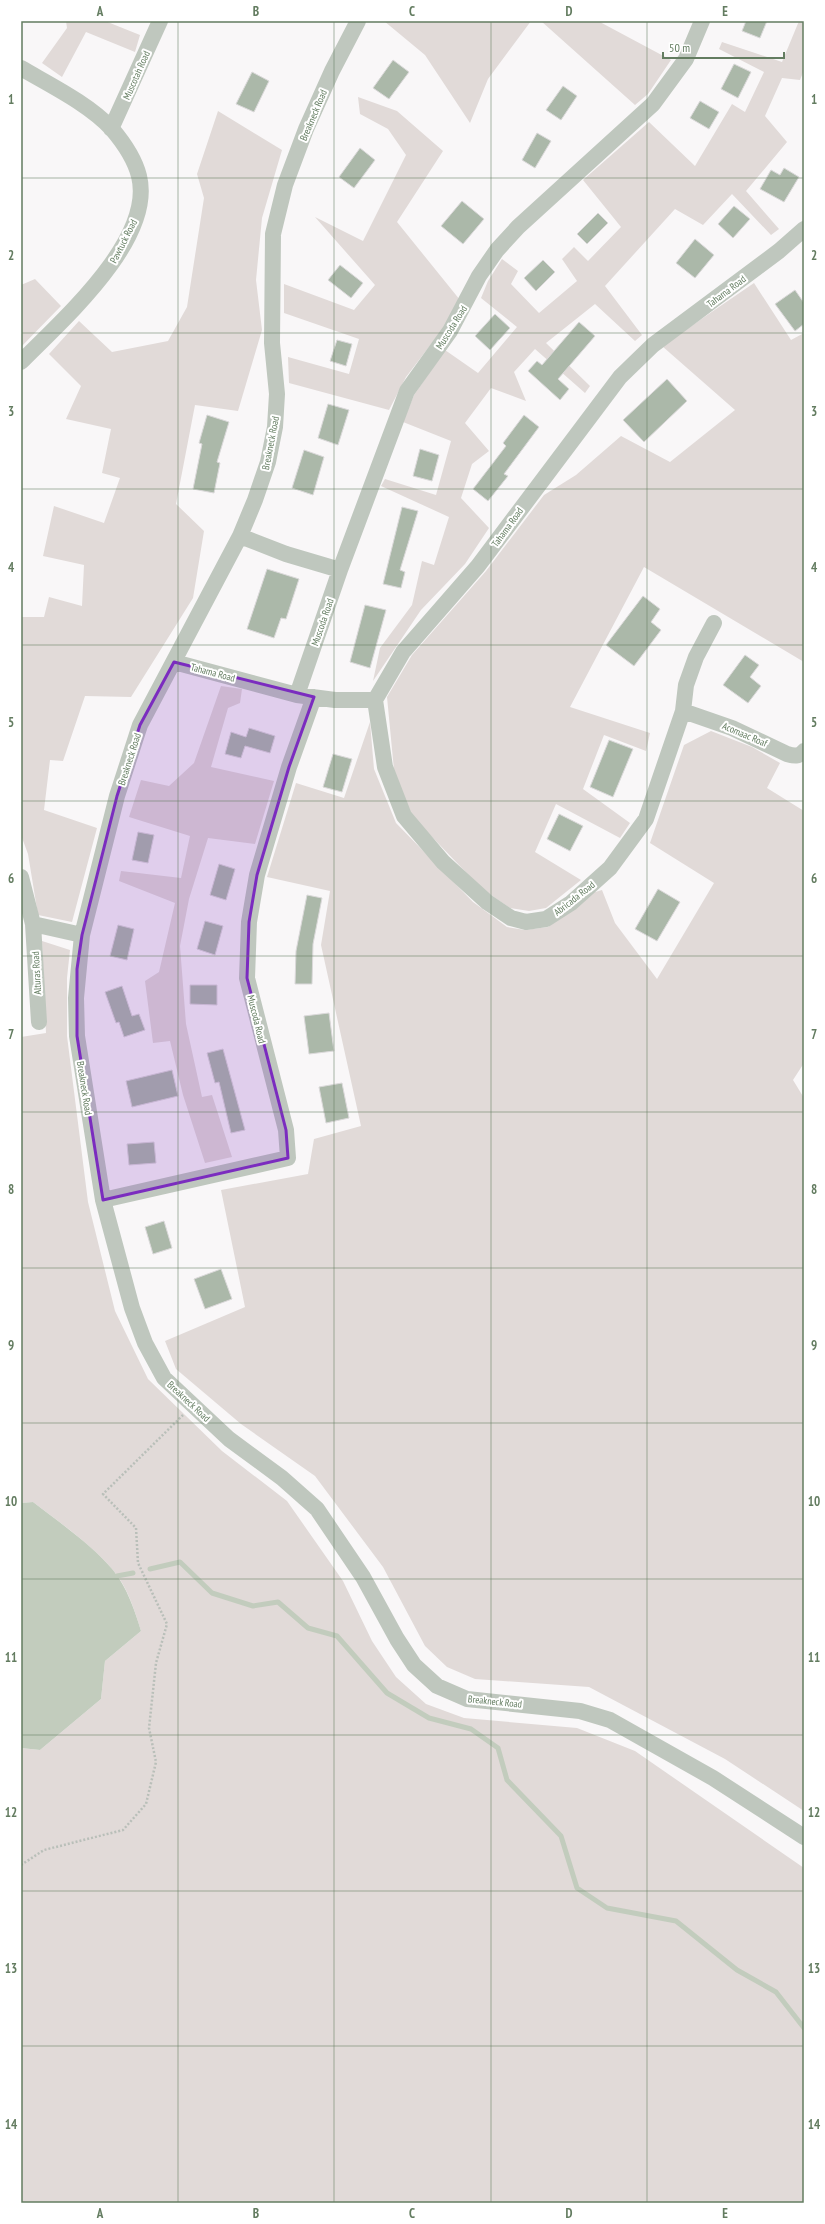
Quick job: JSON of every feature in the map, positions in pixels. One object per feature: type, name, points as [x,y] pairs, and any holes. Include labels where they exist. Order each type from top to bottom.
[{"type":"street","name":"Muscotah Road","points":[[111,129],[160,21]]},
{"type":"street","name":"Breakneck Road","points":[[358,21],[332,71],[284,185],[273,234],[272,343],[277,394],[275,427],[268,462],[255,500],[240,536],[140,725],[117,796],[82,935],[76,998],[77,1036],[103,1200],[132,1308],[145,1343],[164,1378],[229,1439],[282,1478],[317,1509],[363,1577],[397,1639],[410,1659],[437,1686],[468,1699],[580,1711],[610,1720],[713,1778],[804,1837]]},
{"type":"street","name":"Muscoda Road","points":[[298,695],[340,570],[407,391],[450,331],[479,276],[497,250],[518,227],[653,104],[686,59],[702,21]]},
{"type":"street","name":"Pawtuck Road","points":[[21,68],[79,102],[111,129],[130,155],[139,176],[140,198],[135,222],[105,274],[21,362]]},
{"type":"street","name":"Tahama Road","points":[[174,662],[298,695],[335,700],[375,700],[403,652],[478,566],[620,378],[653,346],[779,251],[804,229]]},
{"type":"street","points":[[240,536],[286,554],[340,570]]},
{"type":"street","name":"Abricada Road","points":[[375,700],[385,767],[404,816],[443,862],[487,902],[511,918],[526,922],[546,919],[571,903],[610,868],[624,851],[646,819],[683,711],[686,685],[696,657],[714,623]]},
{"type":"street","name":"Muscoda Road","points":[[103,1200],[288,1158],[286,1130],[247,978],[249,922],[257,875],[289,767],[314,697]]},
{"type":"street","name":"Acomaac Roaf","points":[[683,711],[732,728],[787,754],[796,756],[801,755],[804,751]]},
{"type":"street","name":"Alturas Road","points":[[21,877],[33,924],[39,1022]]},
{"type":"street","points":[[33,924],[82,935]]},
{"type":"path","points":[[21,1866],[44,1850],[123,1830],[146,1804],[156,1762],[149,1728],[156,1663],[167,1624],[138,1563],[136,1528],[103,1494],[193,1405]]},
{"type":"highlighted area","points":[[174,662],[314,697],[289,767],[257,875],[249,922],[247,978],[286,1130],[288,1158],[103,1200],[77,1036],[77,969],[82,935],[117,796],[140,725]]},
{"type":"shaded area","points":[[66,21],[105,21],[140,35],[135,52],[86,32],[62,77],[42,63],[67,28]]},
{"type":"shaded area","points":[[384,21],[531,21],[488,79],[470,123],[425,55]]},
{"type":"shaded area","points":[[541,21],[598,21],[671,60],[648,94],[635,105]]},
{"type":"shaded area","points":[[799,21],[804,21],[804,70],[800,80],[782,78],[765,116],[787,142],[746,191],[779,229],[771,235],[732,194],[703,225],[675,209],[605,286],[642,335],[635,341],[595,304],[546,343],[590,386],[585,393],[535,349],[514,372],[526,401],[491,388],[465,423],[489,451],[472,464],[461,498],[489,528],[465,564],[421,610],[373,681],[380,648],[412,605],[422,561],[434,565],[449,517],[381,486],[385,479],[436,495],[451,441],[403,422],[414,395],[445,350],[478,373],[517,327],[481,298],[488,281],[502,259],[518,271],[511,284],[539,313],[577,281],[562,259],[574,247],[588,261],[621,227],[583,180],[649,122],[695,166],[732,104],[745,112],[764,72],[719,49],[722,42],[782,62]]},
{"type":"shaded area","points":[[358,97],[397,111],[443,151],[397,222],[460,300],[448,322],[406,377],[389,410],[289,383],[288,357],[349,374],[359,339],[284,313],[284,284],[354,310],[375,285],[315,217],[363,241],[406,155],[388,129],[360,114]]},
{"type":"shaded area","points":[[218,111],[282,150],[262,218],[256,280],[262,330],[238,411],[195,405],[176,504],[204,531],[193,598],[131,697],[85,696],[63,761],[50,760],[44,810],[97,828],[72,922],[38,915],[28,854],[21,835],[21,617],[44,617],[49,597],[82,606],[84,565],[43,556],[54,506],[104,523],[120,478],[102,473],[111,429],[66,419],[81,386],[49,354],[79,321],[112,352],[168,341],[187,307],[204,198],[197,174]]},
{"type":"shaded area","points":[[35,279],[61,306],[21,347],[21,285]]},
{"type":"shaded area","points":[[754,283],[791,340],[804,333],[804,662],[644,567],[570,707],[650,733],[646,751],[604,735],[583,789],[630,823],[620,838],[556,804],[535,852],[581,880],[546,908],[529,911],[510,908],[482,889],[410,814],[394,770],[387,697],[412,655],[486,571],[544,495],[576,475],[621,436],[670,462],[735,410],[662,346]]},
{"type":"shaded area","points":[[221,686],[242,689],[240,703],[228,708],[211,767],[274,781],[255,844],[208,838],[189,899],[180,946],[186,1024],[202,1097],[212,1095],[232,1157],[205,1163],[183,1095],[170,1041],[153,1043],[145,981],[159,972],[175,903],[119,881],[121,871],[181,878],[190,836],[129,817],[141,780],[169,786],[194,763]]},
{"type":"shaded area","points":[[370,722],[374,769],[396,823],[473,902],[507,927],[525,930],[548,927],[592,893],[602,890],[615,923],[657,979],[714,883],[650,843],[684,745],[711,731],[752,747],[780,763],[767,788],[804,811],[804,1063],[793,1080],[804,1098],[804,1811],[725,1759],[589,1687],[475,1679],[447,1667],[425,1646],[383,1567],[315,1476],[241,1424],[176,1369],[165,1341],[245,1307],[221,1190],[308,1174],[314,1139],[361,1126],[321,945],[330,891],[267,877],[296,783],[344,798]]},
{"type":"shaded area","points":[[42,941],[70,950],[67,978],[67,1036],[88,1202],[115,1311],[148,1379],[222,1451],[287,1501],[343,1581],[372,1641],[396,1677],[426,1704],[464,1718],[577,1728],[635,1751],[804,1868],[804,2203],[21,2203],[21,1748],[40,1750],[101,1699],[105,1661],[141,1631],[133,1607],[122,1583],[104,1560],[95,1551],[33,1502],[21,1503],[21,1037],[46,1033]]},
{"type":"shaded area","points":[[33,1502],[85,1543],[113,1570],[126,1591],[141,1631],[105,1661],[101,1699],[40,1750],[21,1748],[21,1503]]},
{"type":"building","points":[[746,21],[767,21],[760,38],[742,31]]},
{"type":"building","points":[[393,60],[409,72],[389,99],[373,88]]},
{"type":"building","points":[[734,64],[751,72],[738,98],[721,89]]},
{"type":"building","points":[[252,72],[269,81],[254,112],[236,104]]},
{"type":"building","points":[[563,86],[577,96],[561,120],[546,110]]},
{"type":"building","points":[[700,101],[719,112],[709,129],[690,118]]},
{"type":"building","points":[[537,133],[551,141],[535,168],[522,160]]},
{"type":"building","points":[[360,148],[375,160],[354,188],[339,177]]},
{"type":"building","points":[[784,168],[799,177],[784,202],[760,189],[771,170],[780,175]]},
{"type":"building","points":[[462,201],[484,219],[463,244],[441,226]]},
{"type":"building","points":[[734,206],[750,219],[733,238],[718,224]]},
{"type":"building","points":[[598,213],[608,223],[587,244],[577,234]]},
{"type":"building","points":[[695,239],[714,255],[695,278],[676,263]]},
{"type":"building","points":[[543,260],[555,272],[536,291],[524,278]]},
{"type":"building","points":[[340,265],[363,283],[351,298],[328,280]]},
{"type":"building","points":[[795,290],[804,303],[804,324],[795,331],[775,304]]},
{"type":"building","points":[[495,314],[510,328],[490,350],[475,336]]},
{"type":"building","points":[[579,322],[595,336],[558,379],[569,389],[560,400],[528,371],[537,361],[542,365]]},
{"type":"building","points":[[337,340],[352,344],[346,366],[330,361]]},
{"type":"building","points":[[667,379],[687,401],[644,442],[623,420]]},
{"type":"building","points":[[328,404],[349,410],[338,445],[318,438]]},
{"type":"building","points":[[207,415],[229,422],[217,462],[220,463],[214,493],[193,489],[202,444],[199,443]]},
{"type":"building","points":[[524,415],[539,427],[504,474],[508,476],[488,501],[473,489],[506,446],[503,443]]},
{"type":"building","points":[[420,449],[439,455],[432,481],[413,476]]},
{"type":"building","points":[[304,450],[324,457],[313,495],[292,488]]},
{"type":"building","points":[[402,507],[418,511],[400,570],[405,572],[401,588],[383,584]]},
{"type":"building","points":[[267,569],[299,579],[286,619],[281,618],[274,638],[247,629]]},
{"type":"building","points":[[643,596],[660,609],[651,622],[661,630],[634,666],[606,645]]},
{"type":"building","points":[[365,605],[386,610],[370,668],[350,662]]},
{"type":"building","points":[[745,655],[759,665],[750,677],[761,686],[748,703],[723,685]]},
{"type":"building","points":[[249,728],[275,736],[270,753],[245,746],[241,758],[225,754],[231,732],[246,737]]},
{"type":"building","points":[[609,740],[633,749],[613,797],[590,787]]},
{"type":"building","points":[[333,754],[352,759],[342,792],[323,787]]},
{"type":"building","points":[[559,814],[583,826],[570,851],[547,839]]},
{"type":"building","points":[[138,832],[154,835],[148,863],[132,860]]},
{"type":"building","points":[[219,864],[235,869],[226,900],[210,895]]},
{"type":"building","points":[[658,889],[680,902],[657,941],[635,929]]},
{"type":"building","points":[[307,895],[322,898],[313,944],[312,984],[295,984],[296,951]]},
{"type":"building","points":[[205,921],[223,926],[215,955],[197,949]]},
{"type":"building","points":[[118,925],[134,929],[127,960],[110,956]]},
{"type":"building","points":[[190,985],[217,985],[217,1005],[190,1004]]},
{"type":"building","points":[[122,986],[132,1016],[139,1014],[145,1030],[124,1037],[119,1022],[116,1023],[105,992]]},
{"type":"building","points":[[329,1013],[334,1051],[309,1054],[304,1016]]},
{"type":"building","points":[[223,1049],[245,1130],[231,1133],[219,1082],[215,1083],[207,1053]]},
{"type":"building","points":[[172,1070],[178,1096],[132,1107],[126,1081]]},
{"type":"building","points":[[342,1083],[349,1118],[326,1123],[319,1087]]},
{"type":"building","points":[[154,1142],[156,1163],[129,1165],[127,1144]]},
{"type":"building","points":[[164,1221],[172,1248],[153,1254],[145,1227]]},
{"type":"building","points":[[221,1269],[232,1299],[205,1309],[194,1279]]},
{"type":"waterway","points":[[150,1569],[180,1562],[212,1593],[253,1606],[278,1602],[308,1628],[337,1636],[387,1693],[429,1718],[471,1729],[498,1748],[507,1780],[561,1836],[577,1888],[607,1908],[676,1921],[737,1970],[776,1992],[804,2028]]},
{"type":"waterway","points":[[117,1576],[133,1573]]}]
